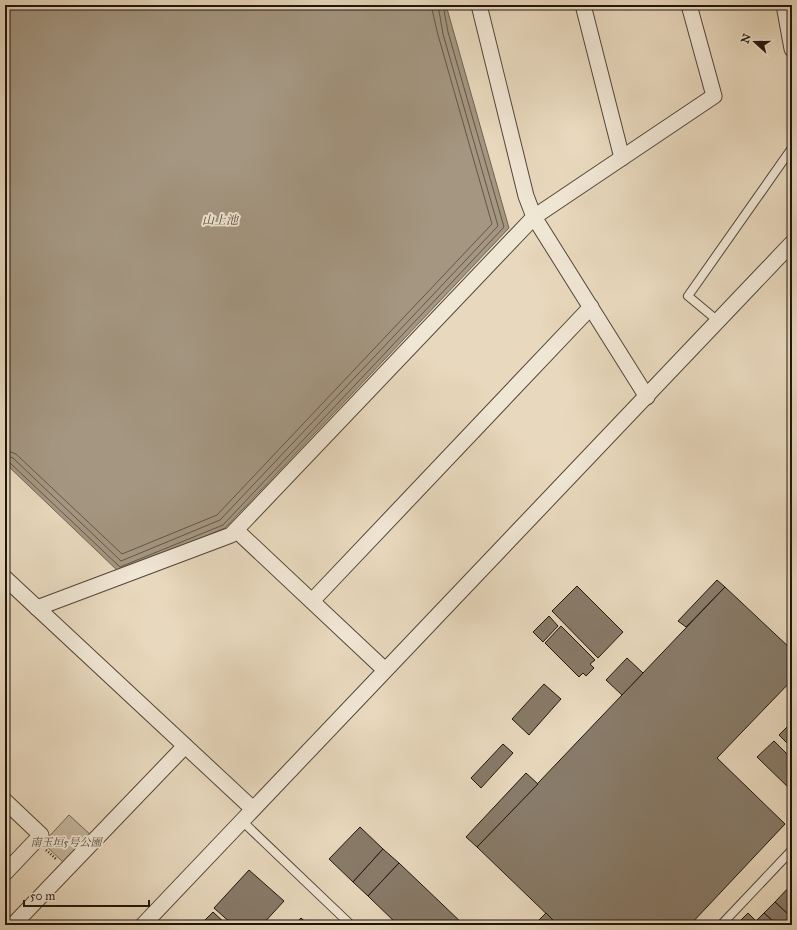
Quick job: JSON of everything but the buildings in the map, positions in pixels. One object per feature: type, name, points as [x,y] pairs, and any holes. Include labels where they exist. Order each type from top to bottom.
[{"type":"street","points":[[479,5],[526,196],[534,217],[647,397]]},
{"type":"street","points":[[583,5],[622,158]]},
{"type":"street","points":[[37,608],[232,535],[534,217],[714,96],[690,5]]},
{"type":"street","points":[[784,5],[792,49]]},
{"type":"street","points":[[143,925],[241,820],[647,397],[792,243]]},
{"type":"street","points":[[312,601],[591,307]]},
{"type":"street","points":[[236,530],[385,670]]},
{"type":"street","points":[[5,578],[253,809]]},
{"type":"street","points":[[13,925],[185,746]]},
{"type":"street","points":[[5,801],[41,835],[5,872]]},
{"type":"lane","points":[[718,321],[688,296],[792,148]]},
{"type":"lane","points":[[241,820],[351,925]]},
{"type":"lane","points":[[721,925],[792,850]]},
{"type":"path","points":[[36,840],[67,869]]},
{"type":"green space","name":"南玉垣5号公園","points":[[69,815],[93,837],[66,865],[43,843]]},
{"type":"water","name":"山上池","points":[[5,5],[446,5],[509,228],[225,528],[119,572],[5,463]]}]
